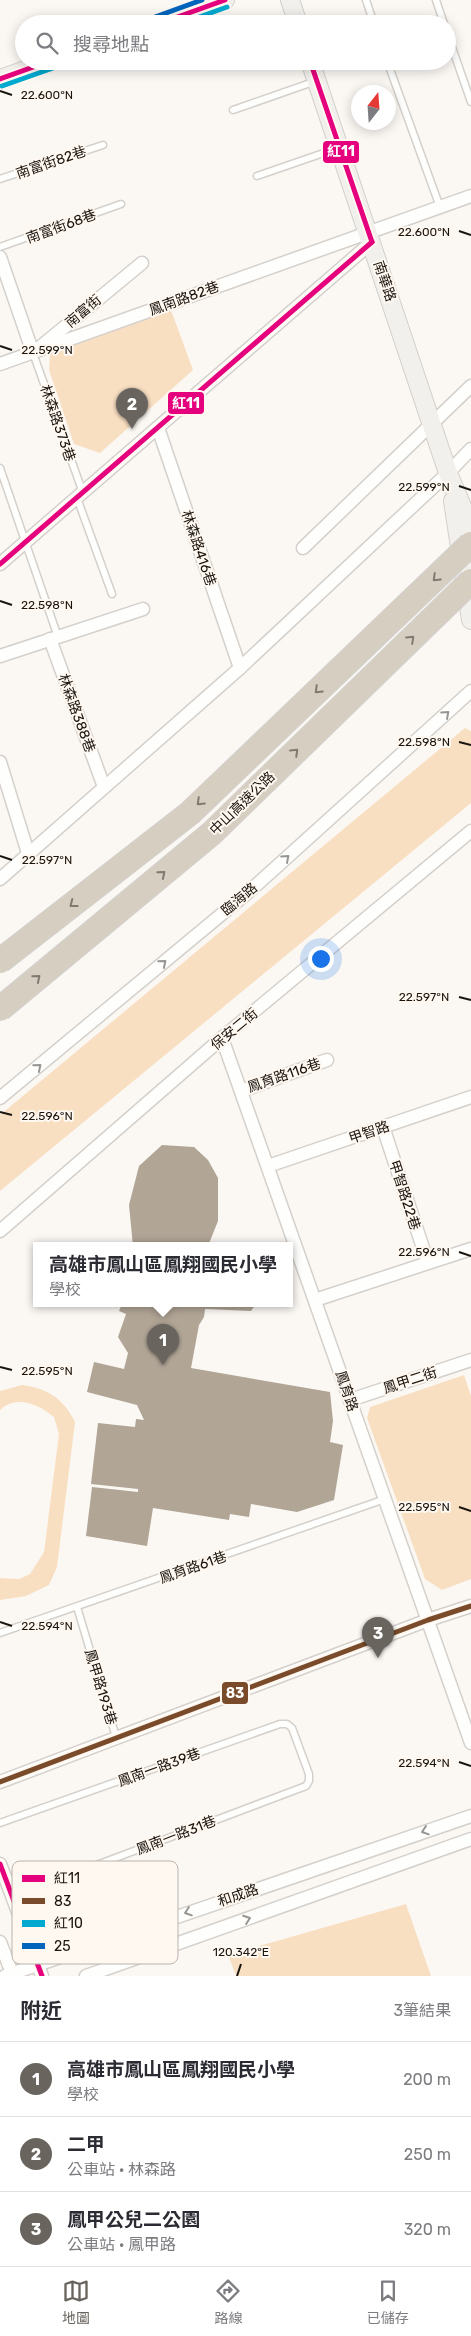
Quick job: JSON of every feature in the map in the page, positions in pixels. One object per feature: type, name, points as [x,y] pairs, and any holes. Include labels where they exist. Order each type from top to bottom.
[{"type":"highway","name":"中山高速公路","points":[[0,961],[190,813],[471,544]]},
{"type":"highway","name":"中山高速公路","points":[[0,1010],[212,833],[471,581]]},
{"type":"main road","points":[[182,15],[224,0]]},
{"type":"main road","points":[[290,0],[295,15]]},
{"type":"main road","points":[[0,79],[26,70]]},
{"type":"main road","name":"南華路","points":[[313,70],[448,473]]},
{"type":"main road","points":[[448,473],[471,528]]},
{"type":"main road","points":[[448,473],[471,620]]},
{"type":"street","name":"鳳南路82巷","points":[[0,364],[370,237],[471,196]]},
{"type":"street","points":[[0,564],[158,428],[370,237]]},
{"type":"street","points":[[0,257],[33,353]]},
{"type":"street","name":"南富街","points":[[33,353],[142,263]]},
{"type":"street","points":[[303,548],[471,386]]},
{"type":"street","name":"林森路416巷","points":[[158,428],[240,668]]},
{"type":"street","points":[[0,879],[240,668],[448,473],[471,449]]},
{"type":"street","points":[[0,656],[143,609]]},
{"type":"street","name":"林森路388巷","points":[[54,638],[104,787]]},
{"type":"street","name":"臨海路","points":[[0,1098],[252,889],[471,691]]},
{"type":"street","points":[[0,762],[28,853]]},
{"type":"street","name":"保安二街","points":[[0,1231],[222,1038],[471,831]]},
{"type":"street","name":"鳳育路","points":[[222,1038],[471,1744]]},
{"type":"street","name":"鳳育路116巷","points":[[241,1090],[327,1060]]},
{"type":"street","name":"甲智路","points":[[268,1166],[471,1096]]},
{"type":"street","name":"甲智路22巷","points":[[383,1127],[428,1263]]},
{"type":"street","points":[[315,1300],[471,1249]]},
{"type":"street","name":"鳳甲二街","points":[[350,1400],[470,1364]]},
{"type":"street","points":[[0,1782],[428,1620],[471,1606]]},
{"type":"street","name":"和成路","points":[[178,1920],[471,1816]]},
{"type":"street","name":"和成路","points":[[178,1943],[471,1839]]},
{"type":"street","points":[[0,1864],[12,1898]]},
{"type":"street","points":[[0,1942],[10,1975]]},
{"type":"street","name":"和成路","points":[[10,1975],[39,1970],[56,1964]]},
{"type":"street","name":"和成路","points":[[86,1976],[120,1964]]},
{"type":"lane","points":[[366,0],[371,15]]},
{"type":"lane","points":[[436,0],[441,15]]},
{"type":"lane","points":[[456,58],[471,102]]},
{"type":"lane","points":[[391,70],[440,207]]},
{"type":"lane","points":[[233,110],[317,80]]},
{"type":"lane","name":"南富街82巷","points":[[0,179],[103,145]]},
{"type":"lane","points":[[256,176],[339,148]]},
{"type":"lane","name":"南富街68巷","points":[[0,247],[121,204]]},
{"type":"lane","name":"林森路373巷","points":[[33,353],[112,594]]},
{"type":"lane","name":"林森路388巷","points":[[0,468],[54,638]]},
{"type":"lane","name":"鳳育路61巷","points":[[0,1633],[385,1499]]},
{"type":"lane","name":"鳳甲路193巷","points":[[77,1607],[116,1737]]},
{"type":"lane","name":"鳳南一路39巷","points":[[0,1824],[280,1724],[287,1724],[292,1728],[301,1752]]},
{"type":"lane","name":"鳳南一路31巷","points":[[109,1861],[306,1786],[310,1781],[309,1774],[301,1752]]},
{"type":"shaded area","points":[[171,310],[193,370],[100,453],[74,444],[49,370],[50,354]]},
{"type":"shaded area","points":[[465,728],[471,731],[471,803],[0,1191],[0,1115]]},
{"type":"shaded area","points":[[464,1375],[471,1396],[471,1579],[442,1590],[425,1579],[367,1418],[370,1407]]},
{"type":"shaded area","points":[[22,1385],[39,1389],[54,1396],[66,1407],[75,1422],[57,1567],[49,1585],[26,1596],[0,1600],[0,1578],[19,1579],[30,1574],[44,1552],[59,1434],[54,1417],[35,1405],[21,1402],[14,1403],[0,1410],[0,1391]]},
{"type":"shaded area","points":[[406,1904],[431,1976],[236,1976],[228,1955]]},
{"type":"building","points":[[162,1145],[194,1147],[208,1160],[218,1178],[218,1221],[210,1242],[133,1242],[129,1205],[139,1166]]},
{"type":"building","points":[[121,1307],[254,1307],[251,1311],[205,1309],[204,1317],[199,1325],[191,1368],[330,1392],[333,1421],[330,1442],[343,1445],[334,1500],[297,1512],[251,1504],[249,1517],[230,1514],[229,1520],[153,1508],[147,1546],[86,1536],[92,1487],[138,1492],[138,1489],[91,1484],[98,1423],[135,1427],[136,1419],[144,1420],[137,1405],[87,1392],[94,1362],[124,1369],[128,1353],[118,1337],[126,1314],[119,1311]]},
{"type":"transit line","name":"25","points":[[161,15],[202,0]]},
{"type":"transit line","name":"紅11","points":[[183,15],[225,0]]},
{"type":"transit line","name":"紅10","points":[[205,15],[227,7]]},
{"type":"transit line","name":"紅11","points":[[0,79],[25,70]]},
{"type":"transit line","name":"紅10","points":[[2,86],[47,70]]},
{"type":"transit line","name":"紅11","points":[[313,70],[372,242]]},
{"type":"transit line","name":"紅11","points":[[0,564],[372,242]]},
{"type":"transit line","name":"83","points":[[0,1782],[428,1620],[471,1606]]},
{"type":"transit line","name":"紅11","points":[[0,1864],[12,1896]]},
{"type":"transit line","name":"紅11","points":[[38,1964],[42,1976]]},
{"type":"place","name":"二甲","points":[[132,429]]},
{"type":"place","name":"高雄市鳳山區鳳翔國民小學","points":[[163,1365]]},
{"type":"place","name":"鳳甲公兒二公園","points":[[378,1658]]}]
